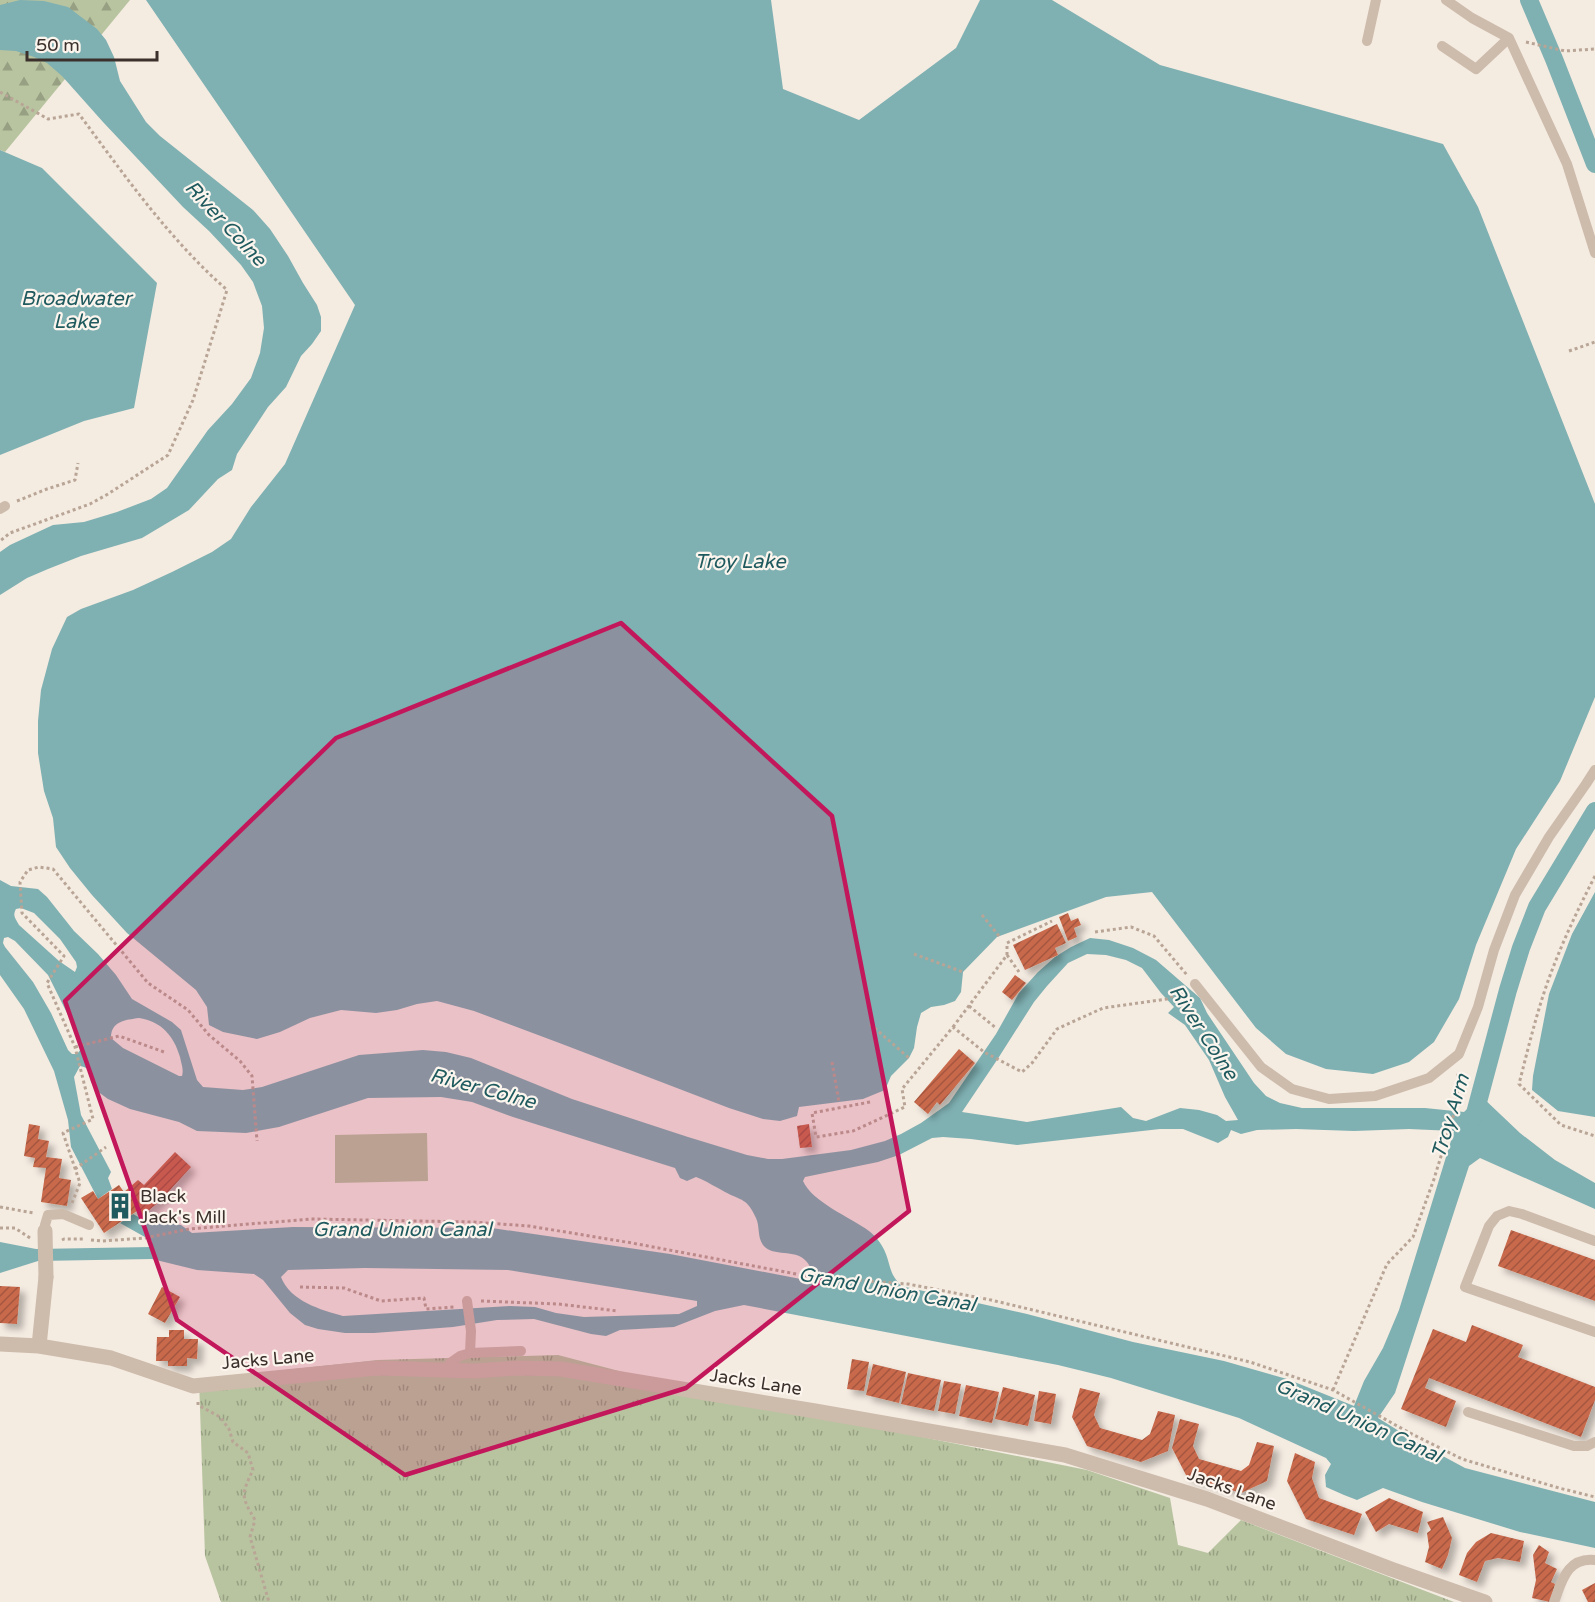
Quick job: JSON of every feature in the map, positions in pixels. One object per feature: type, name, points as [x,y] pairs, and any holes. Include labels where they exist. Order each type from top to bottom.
[{"type":"street","points":[[39,1346],[46,1277],[45,1231]]},
{"type":"street","name":"Jacks Lane","points":[[0,1344],[39,1346],[111,1358],[193,1386],[377,1368],[475,1371],[516,1368],[561,1369],[815,1411],[1065,1455],[1208,1499],[1391,1569],[1485,1602]]},
{"type":"lane","points":[[1367,41],[1376,0]]},
{"type":"lane","points":[[1446,0],[1509,39],[1567,164],[1595,253]]},
{"type":"lane","points":[[1442,46],[1476,69],[1509,39]]},
{"type":"lane","points":[[1191,986],[1261,1067],[1292,1089],[1329,1099],[1375,1096],[1429,1078],[1459,1054],[1478,1007],[1494,950],[1515,895],[1549,837],[1595,770]]},
{"type":"lane","points":[[1595,1241],[1509,1211],[1497,1216],[1489,1226],[1465,1287],[1595,1332]]},
{"type":"lane","points":[[45,1231],[48,1215],[63,1214],[89,1225]]},
{"type":"lane","points":[[467,1305],[471,1331],[470,1353]]},
{"type":"lane","points":[[449,1370],[450,1363],[470,1353],[521,1351]]},
{"type":"lane","points":[[1468,1412],[1574,1446],[1587,1446],[1595,1442]]},
{"type":"lane","points":[[1554,1602],[1564,1574],[1572,1565],[1588,1559],[1595,1560]]},
{"type":"path","points":[[1533,43],[1565,51],[1595,49]]},
{"type":"path","points":[[0,92],[48,119],[79,114],[147,206],[202,269],[227,290],[193,400],[168,455],[90,504],[9,533],[0,541]]},
{"type":"path","points":[[1569,351],[1595,342]]},
{"type":"path","points":[[2,507],[75,480],[78,463]]},
{"type":"path","points":[[67,1216],[80,1183],[77,1167],[63,1133],[93,1119],[75,1048],[47,983],[64,956],[22,913],[20,882],[28,870],[39,867],[53,869],[148,983],[188,1010],[209,1035],[240,1060],[252,1076],[257,1141]]},
{"type":"path","points":[[1595,876],[1571,924],[1548,982],[1519,1083],[1561,1125],[1595,1136]]},
{"type":"path","points":[[982,915],[999,936]]},
{"type":"path","points":[[1019,972],[1007,956],[1006,943],[1052,921]]},
{"type":"path","points":[[953,1027],[984,1052],[1022,1072],[1032,1063],[1057,1029],[1102,1008],[1167,999],[1191,986],[1155,936],[1131,927],[1095,932]]},
{"type":"path","points":[[914,954],[963,972]]},
{"type":"path","points":[[870,1102],[812,1113],[816,1137],[853,1131],[905,1107],[902,1089],[1007,956]]},
{"type":"path","points":[[969,1006],[996,1028]]},
{"type":"path","points":[[870,1024],[909,1058]]},
{"type":"path","points":[[75,1048],[119,1036],[164,1052]]},
{"type":"path","points":[[1334,1390],[1387,1264],[1413,1237],[1457,1104],[1459,1054]]},
{"type":"path","points":[[832,1062],[839,1102]]},
{"type":"path","points":[[77,1167],[104,1148]]},
{"type":"path","points":[[0,1207],[48,1215]]},
{"type":"path","points":[[86,1239],[102,1241],[144,1238],[189,1229],[311,1219],[472,1222],[517,1225],[632,1243],[812,1277],[908,1284],[991,1300],[1250,1362],[1334,1390],[1462,1459],[1595,1497]]},
{"type":"path","points":[[0,1228],[15,1228]]},
{"type":"path","points":[[300,1287],[344,1288],[381,1301],[424,1298],[426,1309],[499,1300],[618,1311]]},
{"type":"path","points":[[193,1386],[198,1405],[220,1416],[233,1442],[248,1453],[253,1470],[245,1488],[244,1502],[255,1520],[250,1537],[269,1602]]},
{"type":"highlighted area","points":[[621,623],[832,816],[909,1211],[686,1388],[405,1475],[177,1320],[65,1001],[336,738]]},
{"type":"green space","points":[[0,0],[130,0],[5,152],[0,150]]},
{"type":"green space","points":[[427,1133],[428,1181],[335,1183],[335,1135]]},
{"type":"green space","points":[[558,1355],[699,1392],[1087,1470],[1170,1498],[1178,1545],[1208,1553],[1241,1520],[1454,1602],[221,1602],[205,1556],[199,1379],[378,1360]]},
{"type":"water","name":"River Colne","points":[[20,0],[44,1],[68,7],[97,29],[106,40],[114,57],[120,81],[146,122],[160,136],[253,210],[270,229],[317,305],[321,317],[321,331],[301,356],[286,387],[268,407],[237,454],[232,470],[218,479],[189,510],[142,538],[81,556],[48,569],[27,578],[0,595],[0,552],[10,545],[53,525],[84,522],[117,512],[151,499],[167,488],[208,430],[232,404],[251,378],[260,353],[264,328],[262,306],[253,282],[241,265],[183,207],[62,76],[47,63],[34,57],[16,51],[0,50],[0,5]]},
{"type":"water","name":"Troy Lake","points":[[146,0],[771,0],[783,89],[859,120],[956,48],[980,0],[1052,0],[1160,65],[1443,144],[1478,207],[1595,504],[1595,697],[1560,781],[1516,849],[1476,945],[1459,999],[1434,1042],[1409,1062],[1373,1074],[1326,1069],[1286,1054],[1256,1028],[1152,892],[1106,897],[997,937],[963,972],[961,992],[955,1001],[931,1007],[921,1013],[914,1048],[909,1058],[891,1076],[885,1090],[863,1099],[799,1107],[797,1116],[780,1121],[763,1119],[729,1108],[474,1011],[437,1001],[376,1013],[341,1010],[310,1018],[280,1032],[257,1039],[223,1032],[209,1025],[207,1007],[196,990],[127,933],[92,895],[56,847],[53,818],[44,791],[38,753],[41,690],[52,649],[67,617],[81,609],[133,590],[172,572],[212,552],[231,539],[251,507],[285,464],[355,305]]},
{"type":"water","name":"Broadwater Lake","points":[[0,150],[42,168],[157,283],[134,408],[84,421],[0,455]]},
{"type":"water","points":[[0,880],[11,886],[38,889],[116,975],[132,999],[172,1022],[181,1030],[197,1080],[203,1087],[243,1090],[262,1087],[359,1055],[423,1050],[446,1052],[471,1058],[572,1099],[688,1137],[747,1155],[782,1159],[851,1150],[885,1141],[921,1123],[949,1103],[996,1034],[1019,993],[1055,957],[1090,938],[1109,940],[1133,948],[1156,960],[1200,998],[1207,1013],[1254,1083],[1266,1096],[1280,1103],[1302,1108],[1425,1108],[1464,1112],[1481,1096],[1520,1133],[1555,1160],[1595,1183],[1595,1209],[1480,1158],[1469,1166],[1395,1393],[1378,1418],[1465,1468],[1595,1502],[1595,1548],[1520,1532],[1383,1488],[1357,1500],[1326,1487],[1325,1475],[1331,1464],[1326,1458],[1239,1418],[1111,1378],[1058,1365],[744,1305],[715,1311],[674,1327],[620,1330],[606,1336],[534,1319],[497,1320],[453,1327],[374,1333],[345,1333],[305,1325],[290,1313],[263,1280],[254,1274],[197,1270],[152,1259],[38,1261],[0,1273],[0,1242],[36,1249],[152,1247],[152,1241],[120,1223],[133,1214],[142,1219],[181,1225],[192,1233],[293,1227],[492,1228],[670,1254],[811,1281],[813,1273],[801,1257],[773,1251],[763,1245],[757,1221],[747,1203],[696,1177],[687,1181],[680,1178],[675,1168],[472,1102],[441,1097],[368,1098],[279,1127],[246,1133],[197,1131],[179,1122],[130,1109],[108,1099],[97,1091],[91,1082],[88,1069],[80,1066],[74,1077],[81,1115],[111,1172],[108,1178],[112,1189],[98,1199],[71,1147],[68,1120],[54,1071],[24,1009],[0,975]],"holes":[[[21,908],[34,913],[60,939],[76,962],[75,972],[59,961],[19,925],[14,916],[16,909]],[[8,937],[15,941],[48,975],[82,1043],[77,1054],[72,1054],[68,1050],[51,1013],[33,982],[3,943],[4,938]],[[1087,954],[1106,955],[1126,960],[1142,968],[1174,1007],[1168,1013],[1185,1025],[1209,1060],[1238,1120],[1226,1121],[1217,1115],[1180,1108],[1146,1121],[1133,1118],[1121,1107],[1027,1122],[962,1112],[1034,1002],[1068,963]],[[139,1018],[154,1022],[166,1031],[174,1042],[180,1057],[183,1068],[182,1076],[123,1048],[111,1038],[113,1028],[124,1021]],[[1160,1129],[1183,1129],[1218,1143],[1228,1137],[1231,1130],[1241,1134],[1257,1130],[1296,1129],[1454,1131],[1399,1310],[1354,1406],[1287,1379],[1224,1361],[1133,1342],[1027,1314],[901,1286],[893,1275],[884,1250],[875,1236],[814,1196],[803,1181],[805,1177],[878,1162],[899,1155],[932,1138],[971,1139],[1017,1145]],[[365,1268],[508,1270],[697,1301],[697,1306],[679,1314],[584,1317],[535,1307],[510,1306],[343,1316],[316,1307],[299,1298],[291,1292],[281,1277],[288,1270]]]},
{"type":"water","points":[[1595,892],[1595,1117],[1558,1111],[1532,1090],[1549,994],[1572,934]]},
{"type":"building","points":[[1068,913],[1071,921],[1078,918],[1081,925],[1074,928],[1077,937],[1068,941],[1059,917]]},
{"type":"building","points":[[1057,924],[1066,943],[1055,948],[1058,955],[1025,970],[1013,945]]},
{"type":"building","points":[[1015,975],[1026,983],[1012,1000],[1002,992]]},
{"type":"building","points":[[959,1049],[975,1063],[940,1105],[937,1102],[928,1114],[914,1102]]},
{"type":"building","points":[[29,1124],[40,1126],[38,1139],[49,1141],[46,1157],[62,1159],[59,1178],[71,1180],[67,1206],[41,1202],[46,1168],[33,1167],[35,1158],[24,1156]]},
{"type":"building","points":[[809,1124],[812,1147],[800,1148],[797,1126]]},
{"type":"building","name":"Black Jack's Mill","points":[[175,1152],[191,1167],[160,1201],[142,1216],[137,1211],[104,1233],[81,1198],[93,1191],[98,1199],[119,1185],[124,1192],[138,1180],[144,1185]]},
{"type":"building","points":[[1511,1230],[1595,1260],[1595,1301],[1498,1266]]},
{"type":"building","points":[[0,1286],[20,1287],[17,1324],[0,1323]]},
{"type":"building","points":[[162,1287],[180,1297],[165,1323],[148,1314]]},
{"type":"building","points":[[1472,1325],[1523,1345],[1518,1357],[1595,1387],[1595,1400],[1581,1437],[1429,1378],[1425,1388],[1456,1401],[1446,1427],[1401,1409],[1433,1329],[1466,1342]]},
{"type":"building","points":[[169,1330],[184,1330],[184,1339],[198,1339],[197,1359],[187,1358],[187,1366],[168,1366],[168,1361],[156,1361],[157,1337],[169,1337]]},
{"type":"building","points":[[852,1359],[869,1362],[864,1391],[847,1389]]},
{"type":"building","points":[[873,1364],[906,1372],[899,1403],[866,1395]]},
{"type":"building","points":[[908,1373],[941,1380],[934,1411],[901,1404]]},
{"type":"building","points":[[944,1381],[961,1384],[955,1414],[938,1411]]},
{"type":"building","points":[[966,1385],[999,1392],[992,1423],[959,1416]]},
{"type":"building","points":[[1003,1387],[1035,1395],[1028,1426],[995,1419]]},
{"type":"building","points":[[1080,1388],[1100,1393],[1094,1415],[1100,1428],[1142,1440],[1150,1434],[1158,1411],[1175,1415],[1168,1451],[1141,1462],[1087,1446],[1072,1417]]},
{"type":"building","points":[[1039,1391],[1056,1394],[1051,1424],[1034,1421]]},
{"type":"building","points":[[1180,1419],[1199,1424],[1193,1446],[1199,1459],[1241,1471],[1249,1465],[1257,1442],[1274,1446],[1267,1481],[1241,1493],[1187,1477],[1172,1448]]},
{"type":"building","points":[[1295,1453],[1315,1462],[1312,1478],[1319,1498],[1362,1514],[1354,1535],[1306,1519],[1287,1481]]},
{"type":"building","points":[[1389,1498],[1423,1512],[1418,1533],[1389,1524],[1376,1532],[1365,1512]]},
{"type":"building","points":[[1443,1517],[1452,1538],[1442,1569],[1425,1562],[1429,1547],[1427,1533],[1431,1530],[1427,1522]]},
{"type":"building","points":[[1491,1533],[1524,1541],[1520,1562],[1498,1558],[1485,1561],[1477,1582],[1459,1575],[1467,1553],[1476,1542]]},
{"type":"building","points":[[1539,1545],[1549,1552],[1545,1563],[1557,1569],[1551,1582],[1555,1584],[1550,1602],[1532,1598],[1536,1580],[1533,1555]]},
{"type":"building","points":[[1595,1583],[1595,1602],[1588,1602],[1582,1590]]},
{"type":"waterway","name":"Troy Arm","points":[[1529,0],[1595,164]]},
{"type":"waterway","name":"Troy Arm","points":[[1474,1117],[1508,990],[1537,907],[1595,811]]},
{"type":"place","name":"Black Jack's Mill","points":[[120,1206]]},
{"type":"water label","name":"Grand Union Canal","points":[[402,1229]]},
{"type":"water label","name":"Grand Union Canal","points":[[887,1289]]},
{"type":"water label","name":"Grand Union Canal","points":[[1359,1420]]}]
